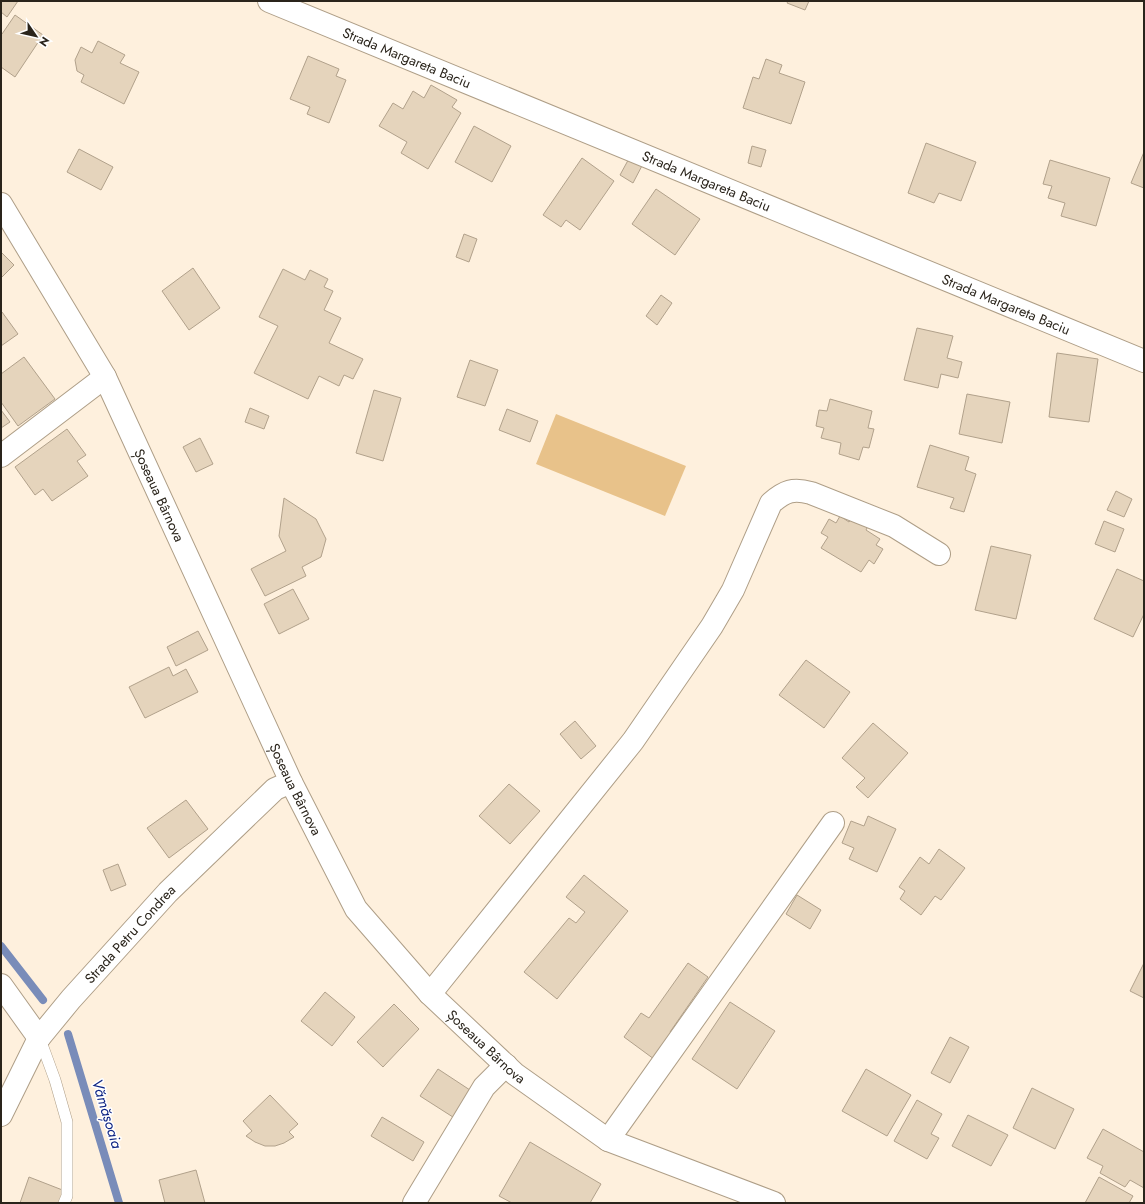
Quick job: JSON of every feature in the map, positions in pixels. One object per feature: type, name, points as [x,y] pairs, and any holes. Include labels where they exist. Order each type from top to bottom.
[{"type":"street","name":"Strada Margareta Baciu","points":[[269,1],[1144,361]]},
{"type":"street","name":"Șoseaua Bârnova","points":[[1,204],[105,377],[291,782],[356,909],[430,994],[515,1074],[608,1140],[774,1203]]},
{"type":"street","points":[[1,456],[105,377]]},
{"type":"street","points":[[430,994],[633,741],[712,626],[733,590],[770,503],[781,494],[793,491],[799,490],[811,493],[894,526],[939,554]]},
{"type":"street","name":"Strada Petru Condrea","points":[[1,1115],[39,1038],[71,1000],[168,892],[275,789],[291,782]]},
{"type":"street","points":[[608,1140],[833,823]]},
{"type":"street","points":[[1,985],[39,1038]]},
{"type":"street","points":[[414,1203],[484,1087],[506,1065]]},
{"type":"lane","points":[[39,1038],[55,1080],[67,1122],[67,1196],[64,1203]]},
{"type":"shaded area","points":[[556,414],[686,466],[665,516],[536,464]]},
{"type":"building","points":[[1,1],[18,1],[7,17],[1,12]]},
{"type":"building","points":[[788,1],[809,1],[805,10],[787,3]]},
{"type":"building","points":[[15,15],[43,35],[15,77],[1,67],[1,33],[2,34]]},
{"type":"building","points":[[98,41],[125,55],[120,63],[139,72],[124,104],[81,82],[84,75],[77,71],[75,60],[81,47],[92,53]]},
{"type":"building","points":[[308,56],[339,69],[336,76],[346,80],[329,123],[307,114],[310,107],[290,99]]},
{"type":"building","points":[[766,59],[782,65],[779,73],[805,82],[791,124],[743,108],[753,77],[759,79]]},
{"type":"building","points":[[431,85],[457,100],[452,107],[461,113],[428,169],[401,153],[407,142],[379,126],[393,103],[403,109],[413,91],[424,98]]},
{"type":"building","points":[[474,126],[511,146],[492,182],[455,162]]},
{"type":"building","points":[[926,143],[976,162],[961,201],[939,193],[934,203],[908,193]]},
{"type":"building","points":[[752,146],[766,150],[761,167],[748,163]]},
{"type":"building","points":[[79,149],[113,167],[101,190],[67,172]]},
{"type":"building","points":[[1144,152],[1144,188],[1131,183]]},
{"type":"building","points":[[632,153],[645,160],[633,183],[620,175]]},
{"type":"building","points":[[582,158],[614,181],[580,230],[566,220],[561,227],[543,215]]},
{"type":"building","points":[[1050,160],[1110,178],[1096,226],[1061,216],[1065,203],[1048,198],[1052,186],[1043,184]]},
{"type":"building","points":[[656,189],[700,219],[675,255],[632,224]]},
{"type":"building","points":[[464,234],[477,239],[469,262],[456,257]]},
{"type":"building","points":[[1,252],[14,265],[1,278]]},
{"type":"building","points":[[193,268],[220,308],[189,330],[162,291]]},
{"type":"building","points":[[283,269],[305,280],[310,270],[328,279],[324,287],[333,291],[324,310],[341,318],[329,343],[363,359],[353,379],[344,375],[339,386],[319,376],[308,399],[254,373],[278,326],[259,317]]},
{"type":"building","points":[[661,295],[672,303],[657,325],[646,316]]},
{"type":"building","points":[[2,312],[18,334],[1,346],[1,313]]},
{"type":"building","points":[[917,328],[953,336],[947,358],[962,362],[958,378],[941,374],[938,388],[904,380]]},
{"type":"building","points":[[1057,353],[1098,359],[1089,422],[1049,417]]},
{"type":"building","points":[[24,357],[55,399],[18,426],[1,402],[1,374]]},
{"type":"building","points":[[470,360],[498,370],[485,406],[457,397]]},
{"type":"building","points":[[374,390],[401,398],[383,461],[356,453]]},
{"type":"building","points":[[967,394],[1010,402],[1002,443],[959,434]]},
{"type":"building","points":[[830,399],[872,411],[868,428],[874,429],[869,448],[863,447],[859,460],[839,454],[841,443],[821,438],[824,428],[816,426],[819,410],[827,411]]},
{"type":"building","points":[[250,408],[269,416],[264,429],[245,422]]},
{"type":"building","points":[[507,409],[538,421],[530,442],[499,430]]},
{"type":"building","points":[[1,410],[10,422],[1,428]]},
{"type":"building","points":[[67,429],[86,455],[77,461],[88,476],[52,501],[43,489],[35,495],[15,467]]},
{"type":"building","points":[[200,438],[213,464],[196,472],[183,447]]},
{"type":"building","points":[[930,445],[969,457],[965,470],[976,474],[964,512],[950,508],[954,498],[917,487]]},
{"type":"building","points":[[1116,491],[1132,499],[1124,517],[1107,510]]},
{"type":"building","points":[[284,498],[316,519],[326,539],[321,557],[302,567],[306,576],[265,596],[251,569],[286,551],[279,536]]},
{"type":"building","points":[[840,516],[849,522],[853,516],[868,526],[866,530],[880,539],[876,545],[883,549],[874,564],[869,560],[861,572],[821,548],[828,537],[821,533],[829,519],[836,523]]},
{"type":"building","points":[[1104,521],[1124,529],[1115,552],[1095,544]]},
{"type":"building","points":[[991,546],[1031,555],[1016,619],[975,610]]},
{"type":"building","points":[[1117,569],[1144,581],[1144,614],[1133,637],[1094,619]]},
{"type":"building","points":[[293,589],[309,619],[279,634],[264,604]]},
{"type":"building","points":[[198,631],[208,650],[176,666],[167,647]]},
{"type":"building","points":[[806,660],[850,692],[824,728],[779,695]]},
{"type":"building","points":[[169,667],[173,676],[186,669],[198,692],[145,718],[129,687]]},
{"type":"building","points":[[575,721],[596,746],[581,759],[560,734]]},
{"type":"building","points":[[873,723],[908,753],[868,798],[856,787],[865,778],[842,758]]},
{"type":"building","points":[[509,784],[540,811],[510,844],[479,816]]},
{"type":"building","points":[[186,800],[208,829],[169,858],[147,828]]},
{"type":"building","points":[[868,816],[896,829],[877,872],[849,859],[854,848],[842,843],[851,821],[864,826]]},
{"type":"building","points":[[939,849],[965,868],[941,900],[935,896],[921,915],[900,899],[905,891],[899,887],[920,857],[929,864]]},
{"type":"building","points":[[118,864],[126,885],[111,891],[103,870]]},
{"type":"building","points":[[584,875],[628,911],[557,999],[524,972],[569,918],[576,923],[585,912],[566,897]]},
{"type":"building","points":[[797,895],[821,910],[810,929],[786,914]]},
{"type":"building","points":[[688,963],[708,977],[670,1032],[676,1036],[658,1062],[624,1037],[641,1013],[649,1018]]},
{"type":"building","points":[[1144,963],[1144,998],[1130,991]]},
{"type":"building","points":[[325,992],[355,1017],[332,1046],[301,1021]]},
{"type":"building","points":[[730,1002],[775,1031],[737,1089],[692,1059]]},
{"type":"building","points":[[394,1004],[419,1029],[383,1067],[357,1042]]},
{"type":"building","points":[[950,1037],[969,1047],[950,1083],[931,1073]]},
{"type":"building","points":[[438,1069],[473,1092],[456,1119],[420,1096]]},
{"type":"building","points":[[866,1069],[911,1095],[887,1136],[842,1111]]},
{"type":"building","points":[[1032,1088],[1074,1109],[1055,1149],[1013,1128]]},
{"type":"building","points":[[270,1095],[298,1124],[289,1132],[294,1137],[275,1146],[265,1146],[246,1136],[252,1131],[243,1121]]},
{"type":"building","points":[[917,1100],[942,1114],[931,1134],[939,1138],[927,1159],[894,1141]]},
{"type":"building","points":[[968,1115],[1008,1135],[991,1166],[952,1146]]},
{"type":"building","points":[[382,1117],[424,1142],[413,1161],[371,1136]]},
{"type":"building","points":[[1103,1129],[1144,1152],[1144,1188],[1130,1180],[1125,1187],[1100,1173],[1103,1166],[1087,1158]]},
{"type":"building","points":[[530,1142],[601,1184],[590,1203],[512,1203],[499,1196]]},
{"type":"building","points":[[196,1170],[205,1203],[165,1203],[159,1180]]},
{"type":"building","points":[[29,1177],[65,1191],[60,1203],[20,1203]]},
{"type":"building","points":[[1099,1177],[1133,1196],[1129,1203],[1085,1203]]},
{"type":"waterway","name":"Vămășoaia","points":[[1,946],[43,1000]]},
{"type":"waterway","name":"Vămășoaia","points":[[68,1034],[119,1203]]}]
